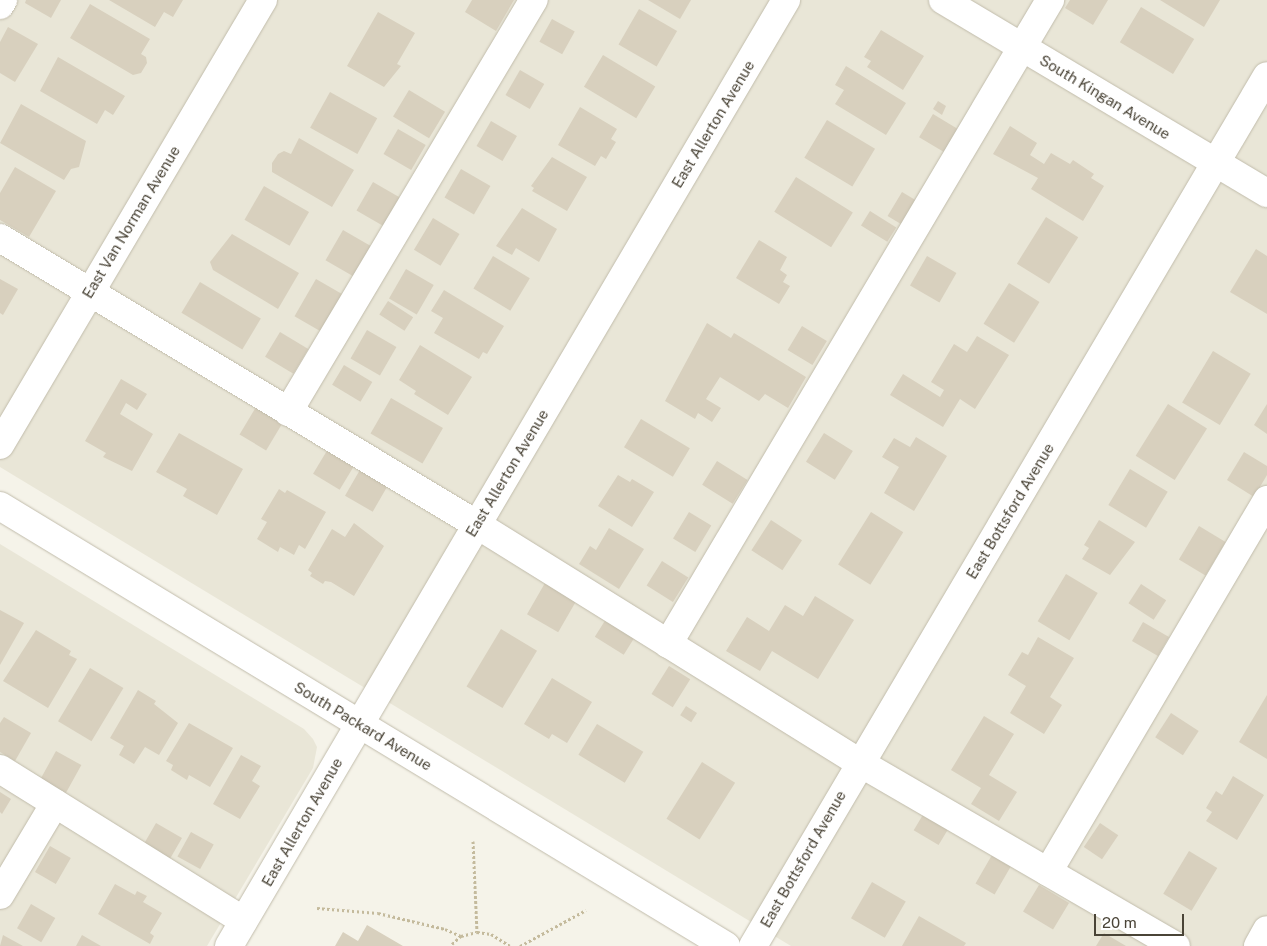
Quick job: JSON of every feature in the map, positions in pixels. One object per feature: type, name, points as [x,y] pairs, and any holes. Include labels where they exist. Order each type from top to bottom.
[{"type":"street","points":[[0,5],[3,0]]},
{"type":"street","name":"East Van Norman Avenue","points":[[0,445],[263,0]]},
{"type":"street","points":[[288,412],[534,0]]},
{"type":"street","name":"East Allerton Avenue","points":[[229,946],[786,0]]},
{"type":"street","name":"South Kingan Avenue","points":[[943,0],[1267,193]]},
{"type":"street","points":[[668,644],[1050,0]]},
{"type":"street","name":"East Bottsford Avenue","points":[[753,946],[1267,76]]},
{"type":"street","points":[[0,238],[476,524],[860,763],[1176,946]]},
{"type":"street","points":[[1048,872],[1267,500]]},
{"type":"street","name":"South Packard Avenue","points":[[0,506],[726,946]]},
{"type":"street","points":[[0,769],[244,921]]},
{"type":"street","points":[[0,895],[55,803]]},
{"type":"street","points":[[1258,946],[1267,930]]},
{"type":"path","points":[[473,841],[477,932]]},
{"type":"path","points":[[317,908],[378,913],[445,929],[461,936]]},
{"type":"path","points":[[520,946],[586,910]]},
{"type":"path","points":[[452,944],[461,936],[477,932],[491,934],[510,946]]},
{"type":"shaded area","points":[[0,0],[1267,0],[1267,946],[791,946],[0,467]]},
{"type":"shaded area","points":[[0,544],[304,729],[313,739],[317,747],[313,768],[207,946],[0,946]]},
{"type":"building","points":[[26,0],[61,0],[51,18],[25,3]]},
{"type":"building","points":[[109,0],[183,0],[173,17],[164,12],[155,27]]},
{"type":"building","points":[[472,0],[514,0],[496,31],[465,12]]},
{"type":"building","points":[[648,0],[691,0],[680,19]]},
{"type":"building","points":[[1070,0],[1108,0],[1093,25],[1065,8]]},
{"type":"building","points":[[1160,0],[1220,0],[1204,27]]},
{"type":"building","points":[[90,4],[150,39],[141,54],[146,57],[147,63],[141,73],[133,75],[70,38]]},
{"type":"building","points":[[1141,7],[1194,39],[1173,74],[1120,42]]},
{"type":"building","points":[[639,9],[677,31],[657,67],[618,45]]},
{"type":"building","points":[[378,12],[415,33],[397,64],[401,66],[384,87],[347,66]]},
{"type":"building","points":[[552,19],[575,32],[562,54],[539,42]]},
{"type":"building","points":[[8,27],[38,44],[15,82],[0,73],[0,42]]},
{"type":"building","points":[[881,30],[924,56],[903,90],[867,67],[871,61],[864,57]]},
{"type":"building","points":[[603,55],[655,86],[636,118],[584,87]]},
{"type":"building","points":[[58,57],[125,96],[113,115],[105,110],[97,124],[40,91]]},
{"type":"building","points":[[846,66],[906,103],[886,135],[835,104],[844,90],[835,85]]},
{"type":"building","points":[[520,70],[544,84],[530,109],[506,95]]},
{"type":"building","points":[[409,90],[445,112],[429,138],[393,117]]},
{"type":"building","points":[[330,92],[377,118],[357,154],[310,128]]},
{"type":"building","points":[[938,101],[946,106],[942,115],[933,109]]},
{"type":"building","points":[[21,104],[86,141],[79,167],[71,169],[64,180],[0,143]]},
{"type":"building","points":[[580,107],[617,129],[611,139],[616,142],[606,159],[601,156],[595,166],[558,145]]},
{"type":"building","points":[[933,114],[958,129],[944,152],[919,137]]},
{"type":"building","points":[[827,120],[875,149],[852,187],[804,158]]},
{"type":"building","points":[[491,121],[517,136],[502,161],[476,146]]},
{"type":"building","points":[[1010,126],[1037,143],[1030,155],[1044,164],[1051,153],[1070,164],[1073,160],[1094,174],[1091,178],[1104,186],[1083,221],[1031,189],[1038,178],[993,154]]},
{"type":"building","points":[[398,129],[426,145],[411,170],[384,154]]},
{"type":"building","points":[[299,138],[354,170],[332,207],[272,172],[272,163],[278,154],[284,151],[291,154]]},
{"type":"building","points":[[552,157],[587,177],[567,211],[532,191],[534,188],[531,186]]},
{"type":"building","points":[[15,167],[56,191],[29,237],[0,220],[0,193]]},
{"type":"building","points":[[461,169],[490,186],[474,215],[444,198]]},
{"type":"building","points":[[796,177],[853,213],[831,247],[774,212]]},
{"type":"building","points":[[373,182],[401,198],[384,227],[356,211]]},
{"type":"building","points":[[264,186],[309,212],[290,246],[244,220]]},
{"type":"building","points":[[902,192],[917,201],[902,225],[888,216]]},
{"type":"building","points":[[522,208],[557,229],[539,262],[516,248],[512,255],[496,246]]},
{"type":"building","points":[[870,211],[896,227],[887,242],[861,225]]},
{"type":"building","points":[[1046,217],[1078,237],[1049,284],[1017,264]]},
{"type":"building","points":[[433,218],[460,234],[441,266],[414,250]]},
{"type":"building","points":[[343,230],[371,246],[353,276],[326,260]]},
{"type":"building","points":[[232,234],[299,273],[278,309],[213,270],[210,262]]},
{"type":"building","points":[[759,240],[787,257],[780,270],[787,275],[783,282],[790,286],[779,304],[736,278]]},
{"type":"building","points":[[1256,249],[1267,256],[1267,314],[1230,292]]},
{"type":"building","points":[[493,256],[530,278],[510,311],[473,289]]},
{"type":"building","points":[[927,256],[956,273],[939,302],[910,285]]},
{"type":"building","points":[[406,269],[434,285],[417,314],[389,298]]},
{"type":"building","points":[[0,279],[18,289],[3,315],[0,313]]},
{"type":"building","points":[[316,279],[344,295],[322,332],[294,316]]},
{"type":"building","points":[[200,282],[261,319],[242,349],[181,313]]},
{"type":"building","points":[[1009,283],[1040,302],[1014,343],[984,324]]},
{"type":"building","points":[[444,290],[504,326],[487,354],[483,352],[479,359],[434,333],[443,318],[431,311]]},
{"type":"building","points":[[388,301],[413,317],[404,331],[379,314]]},
{"type":"building","points":[[707,323],[731,338],[734,333],[806,377],[788,408],[765,394],[759,401],[720,377],[706,399],[721,408],[712,422],[698,413],[695,419],[665,401]]},
{"type":"building","points":[[802,326],[827,341],[812,365],[788,350]]},
{"type":"building","points":[[367,330],[396,347],[380,376],[350,359]]},
{"type":"building","points":[[280,332],[308,349],[293,374],[265,357]]},
{"type":"building","points":[[977,336],[1009,355],[975,409],[960,399],[943,427],[890,395],[903,374],[940,397],[944,390],[931,382],[954,344],[967,352]]},
{"type":"building","points":[[420,345],[472,377],[448,415],[414,394],[416,391],[399,380]]},
{"type":"building","points":[[1213,351],[1251,374],[1220,425],[1182,402]]},
{"type":"building","points":[[344,365],[372,382],[360,402],[332,385]]},
{"type":"building","points":[[121,379],[147,394],[137,410],[126,403],[120,414],[153,434],[132,471],[103,457],[106,453],[85,441]]},
{"type":"building","points":[[391,398],[443,428],[422,464],[370,434]]},
{"type":"building","points":[[1168,404],[1207,428],[1175,480],[1136,456]]},
{"type":"building","points":[[1267,404],[1267,434],[1254,425]]},
{"type":"building","points":[[256,407],[283,423],[266,450],[240,434]]},
{"type":"building","points":[[641,419],[690,448],[673,477],[624,447]]},
{"type":"building","points":[[179,433],[243,469],[217,515],[183,496],[187,489],[156,472]]},
{"type":"building","points":[[824,433],[853,451],[835,480],[806,462]]},
{"type":"building","points":[[916,437],[947,456],[914,511],[884,493],[899,467],[882,457],[894,438],[910,447]]},
{"type":"building","points":[[328,449],[355,465],[340,490],[313,474]]},
{"type":"building","points":[[1244,452],[1267,466],[1267,475],[1254,497],[1227,480]]},
{"type":"building","points":[[717,461],[748,480],[733,504],[702,485]]},
{"type":"building","points":[[361,468],[389,484],[373,512],[345,496]]},
{"type":"building","points":[[1130,469],[1168,492],[1146,528],[1108,505]]},
{"type":"building","points":[[618,475],[630,482],[632,479],[654,492],[632,527],[598,506]]},
{"type":"building","points":[[279,489],[285,493],[287,490],[326,512],[305,549],[299,545],[294,555],[280,547],[278,552],[257,539],[267,522],[261,519]]},
{"type":"building","points":[[689,512],[711,525],[695,552],[673,539]]},
{"type":"building","points":[[871,512],[903,532],[870,585],[838,565]]},
{"type":"building","points":[[771,520],[802,540],[782,570],[751,550]]},
{"type":"building","points":[[1099,520],[1135,542],[1110,575],[1082,559],[1089,548],[1084,545]]},
{"type":"building","points":[[354,523],[384,546],[354,596],[331,582],[325,581],[323,584],[310,576],[312,573],[308,570],[332,529],[345,537]]},
{"type":"building","points":[[1199,526],[1226,542],[1205,575],[1179,559]]},
{"type":"building","points":[[609,528],[644,549],[619,589],[579,564],[590,546],[596,550]]},
{"type":"building","points":[[662,561],[688,577],[673,602],[647,586]]},
{"type":"building","points":[[1066,574],[1098,593],[1069,640],[1038,621]]},
{"type":"building","points":[[545,583],[576,601],[558,632],[527,614]]},
{"type":"building","points":[[1141,584],[1166,600],[1154,620],[1128,603]]},
{"type":"building","points":[[815,596],[854,620],[818,679],[772,651],[760,671],[726,651],[747,617],[769,631],[785,605],[803,616]]},
{"type":"building","points":[[0,610],[24,623],[0,665]]},
{"type":"building","points":[[606,619],[635,637],[624,655],[595,637]]},
{"type":"building","points":[[1143,622],[1169,637],[1158,656],[1132,641]]},
{"type":"building","points":[[501,629],[537,651],[502,708],[466,686]]},
{"type":"building","points":[[36,630],[71,651],[69,655],[77,659],[48,708],[3,681]]},
{"type":"building","points":[[1038,637],[1074,658],[1050,697],[1062,705],[1044,734],[1010,713],[1026,686],[1008,675],[1022,652],[1028,655]]},
{"type":"building","points":[[669,666],[690,679],[673,707],[652,694]]},
{"type":"building","points":[[90,668],[123,688],[91,741],[58,721]]},
{"type":"building","points":[[552,678],[592,702],[567,743],[552,734],[549,739],[524,724]]},
{"type":"building","points":[[138,690],[156,701],[154,704],[178,723],[159,755],[145,747],[134,764],[119,755],[124,746],[110,738]]},
{"type":"building","points":[[1267,695],[1267,759],[1239,742]]},
{"type":"building","points":[[686,706],[697,713],[691,722],[680,715]]},
{"type":"building","points":[[1171,713],[1199,731],[1183,755],[1155,737]]},
{"type":"building","points":[[984,716],[1014,734],[989,775],[1017,792],[999,821],[971,804],[981,788],[951,770]]},
{"type":"building","points":[[4,717],[31,733],[15,761],[0,752],[0,723]]},
{"type":"building","points":[[189,723],[233,748],[210,787],[189,775],[187,780],[171,770],[173,765],[166,761]]},
{"type":"building","points":[[597,724],[643,752],[625,783],[578,755]]},
{"type":"building","points":[[56,751],[81,765],[66,793],[40,779]]},
{"type":"building","points":[[241,755],[261,766],[252,781],[260,786],[240,819],[213,804]]},
{"type":"building","points":[[702,762],[735,783],[700,839],[666,819]]},
{"type":"building","points":[[1233,776],[1264,795],[1237,840],[1206,821],[1212,812],[1206,808],[1216,791],[1222,795]]},
{"type":"building","points":[[0,792],[11,799],[2,814],[0,812]]},
{"type":"building","points":[[924,813],[949,828],[939,845],[914,830]]},
{"type":"building","points":[[156,823],[182,838],[168,862],[142,847]]},
{"type":"building","points":[[1100,823],[1118,835],[1102,859],[1084,847]]},
{"type":"building","points":[[191,832],[214,845],[200,869],[177,856]]},
{"type":"building","points":[[50,846],[71,858],[56,884],[35,872]]},
{"type":"building","points":[[1189,851],[1217,868],[1192,911],[1163,894]]},
{"type":"building","points":[[992,855],[1011,866],[995,895],[976,884]]},
{"type":"building","points":[[872,882],[906,902],[885,938],[851,918]]},
{"type":"building","points":[[115,884],[135,895],[137,891],[147,896],[143,902],[162,913],[150,933],[154,936],[150,944],[98,914]]},
{"type":"building","points":[[1039,885],[1069,903],[1053,930],[1023,912]]},
{"type":"building","points":[[31,904],[55,918],[41,942],[17,928]]},
{"type":"building","points":[[919,916],[966,943],[964,946],[902,946]]},
{"type":"building","points":[[367,925],[403,946],[335,946],[343,932],[358,941]]},
{"type":"building","points":[[1104,933],[1126,946],[1096,946]]},
{"type":"building","points":[[3,935],[23,946],[0,946]]},
{"type":"building","points":[[82,935],[101,946],[76,946]]}]
